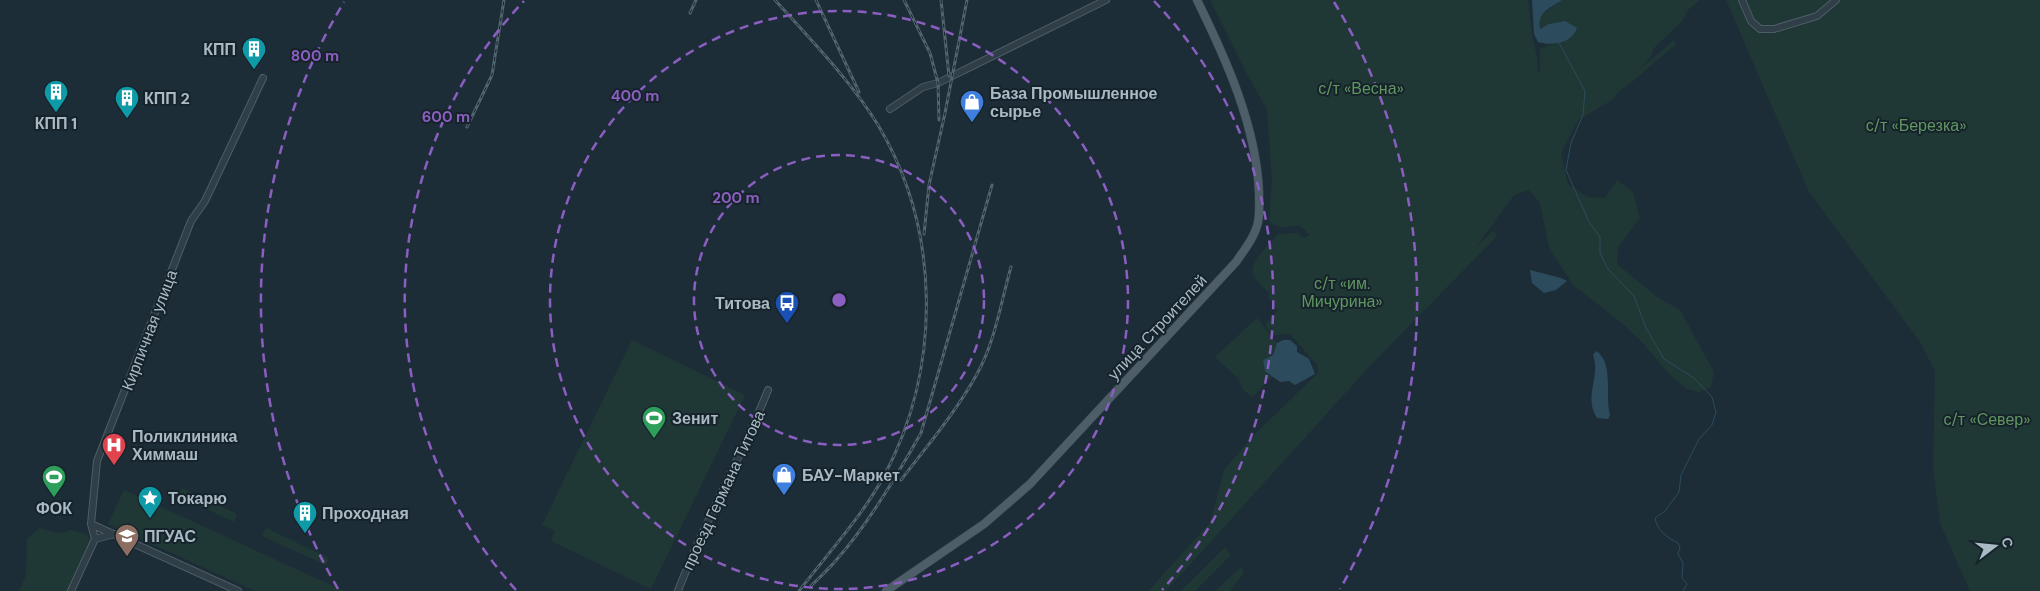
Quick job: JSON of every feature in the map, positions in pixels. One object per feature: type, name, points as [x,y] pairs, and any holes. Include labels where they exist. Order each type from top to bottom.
[{"type":"main road","name":"улица Строителей","points":[[886,591],[984,524],[1030,484],[1236,262],[1249,243],[1258,222],[1258,174],[1254,152],[1244,114],[1219,45],[1197,0]]},
{"type":"street","points":[[890,109],[923,86],[938,83],[1106,0]]},
{"type":"street","points":[[1742,0],[1751,20],[1760,28],[1774,29],[1817,16],[1836,0]]},
{"type":"street","name":"Кирпичная улица","points":[[95,539],[91,524],[97,461],[191,221],[205,201],[263,78]]},
{"type":"street","name":"проезд Германа Титова","points":[[678,591],[695,547],[758,416],[768,390]]},
{"type":"street","points":[[91,524],[238,591]]},
{"type":"street","points":[[71,591],[95,539],[114,534]]},
{"type":"green space","points":[[1210,0],[1528,0],[1538,74],[1540,70],[1540,49],[1566,40],[1571,37],[1576,28],[1565,21],[1549,24],[1540,29],[1539,21],[1541,15],[1562,0],[1700,0],[1687,11],[1683,20],[1654,48],[1651,56],[1640,69],[1674,40],[1676,44],[1619,91],[1612,100],[1578,120],[1561,153],[1568,184],[1587,197],[1605,198],[1617,180],[1633,192],[1640,218],[1618,247],[1617,264],[1657,297],[1680,310],[1714,372],[1711,387],[1699,392],[1687,389],[1668,373],[1643,343],[1623,324],[1573,285],[1549,248],[1540,203],[1529,190],[1514,195],[1476,247],[1493,231],[1497,236],[1368,368],[1166,591],[1148,591],[1210,523],[1224,470],[1255,434],[1318,373],[1317,365],[1290,334],[1273,335],[1265,325],[1277,310],[1268,296],[1270,294],[1254,276],[1252,271],[1256,260],[1278,234],[1297,233],[1304,238],[1310,235],[1299,225],[1279,227],[1269,221],[1272,180],[1267,110]]},
{"type":"green space","name":"с/т «Березка»","points":[[1726,0],[2040,0],[2040,591],[1970,591],[1940,523],[1933,467],[1935,371],[1920,342],[1809,192]]},
{"type":"green space","points":[[1257,318],[1277,343],[1273,354],[1263,360],[1265,371],[1273,376],[1253,397],[1243,390],[1239,379],[1215,357]]},
{"type":"green space","name":"Зенит","points":[[632,340],[745,395],[651,589],[551,541],[555,531],[542,525]]},
{"type":"green space","points":[[182,488],[237,514],[234,522],[178,496]]},
{"type":"green space","points":[[124,490],[344,591],[255,591],[108,524]]},
{"type":"green space","points":[[39,528],[60,533],[71,530],[87,534],[90,541],[67,591],[19,591],[26,575],[27,539]]},
{"type":"green space","points":[[266,528],[329,558],[326,565],[262,536]]},
{"type":"green space","points":[[1225,547],[1231,555],[1195,591],[1181,591]]},
{"type":"green space","points":[[1241,567],[1244,573],[1230,591],[1215,591]]},
{"type":"water","points":[[1532,0],[1562,0],[1542,15],[1540,29],[1549,24],[1565,21],[1577,28],[1571,38],[1555,44],[1538,42],[1534,34]]},
{"type":"water","points":[[1530,270],[1567,281],[1556,290],[1544,293],[1532,283]]},
{"type":"water","points":[[1283,340],[1290,340],[1297,346],[1297,352],[1309,359],[1315,374],[1295,385],[1289,381],[1280,382],[1265,371],[1263,360],[1273,355],[1277,343]]},
{"type":"water","points":[[1596,351],[1602,356],[1607,371],[1610,415],[1608,419],[1597,418],[1593,410],[1592,395],[1595,363],[1593,355]]},
{"type":"waterway","points":[[1559,43],[1585,91],[1583,115],[1571,143],[1566,170],[1589,222],[1600,237],[1600,253],[1608,269],[1634,296],[1646,328],[1664,359],[1694,378],[1712,397],[1716,412],[1712,425],[1699,439],[1681,475],[1679,492],[1665,511],[1655,518],[1660,530],[1678,543],[1680,547],[1678,554],[1683,563],[1682,578],[1687,584],[1683,591]]},
{"type":"railway","points":[[467,127],[492,75],[504,0]]},
{"type":"railway","points":[[690,13],[696,0]]},
{"type":"railway","points":[[775,0],[830,61],[868,109],[899,166],[914,209],[923,254],[926,299],[924,345],[916,390],[903,434],[875,491],[844,535],[799,591]]},
{"type":"railway","points":[[816,0],[859,92]]},
{"type":"railway","points":[[904,0],[930,53],[938,83],[939,120]]},
{"type":"railway","points":[[941,0],[949,76]]},
{"type":"railway","points":[[924,234],[929,185],[967,0]]},
{"type":"railway","points":[[811,586],[835,562],[872,514],[921,433],[992,185]]},
{"type":"railway","points":[[901,480],[951,415],[977,374],[993,335],[1011,267]]},
{"type":"place","name":"КПП","points":[[254,70]]},
{"type":"place","name":"КПП 1","points":[[56,113]]},
{"type":"place","name":"КПП 2","points":[[127,119]]},
{"type":"place","name":"База Промышленное сырье","points":[[972,123]]},
{"type":"place","name":"Титова","points":[[787,324]]},
{"type":"place","name":"Зенит","points":[[654,439]]},
{"type":"place","name":"Поликлиника Химмаш","points":[[114,466]]},
{"type":"place","name":"БАУ-Маркет","points":[[784,496]]},
{"type":"place","name":"ФОК","points":[[54,498]]},
{"type":"place","name":"Токарю","points":[[150,519]]},
{"type":"place","name":"Проходная","points":[[305,534]]},
{"type":"place","name":"ПГУАС","points":[[127,557]]},
{"type":"park label","name":"с/т «Весна»","points":[[1361,88]]},
{"type":"park label","name":"с/т «им. Мичурина»","points":[[1342,292]]},
{"type":"park label","name":"с/т «Север»","points":[[1987,419]]}]
